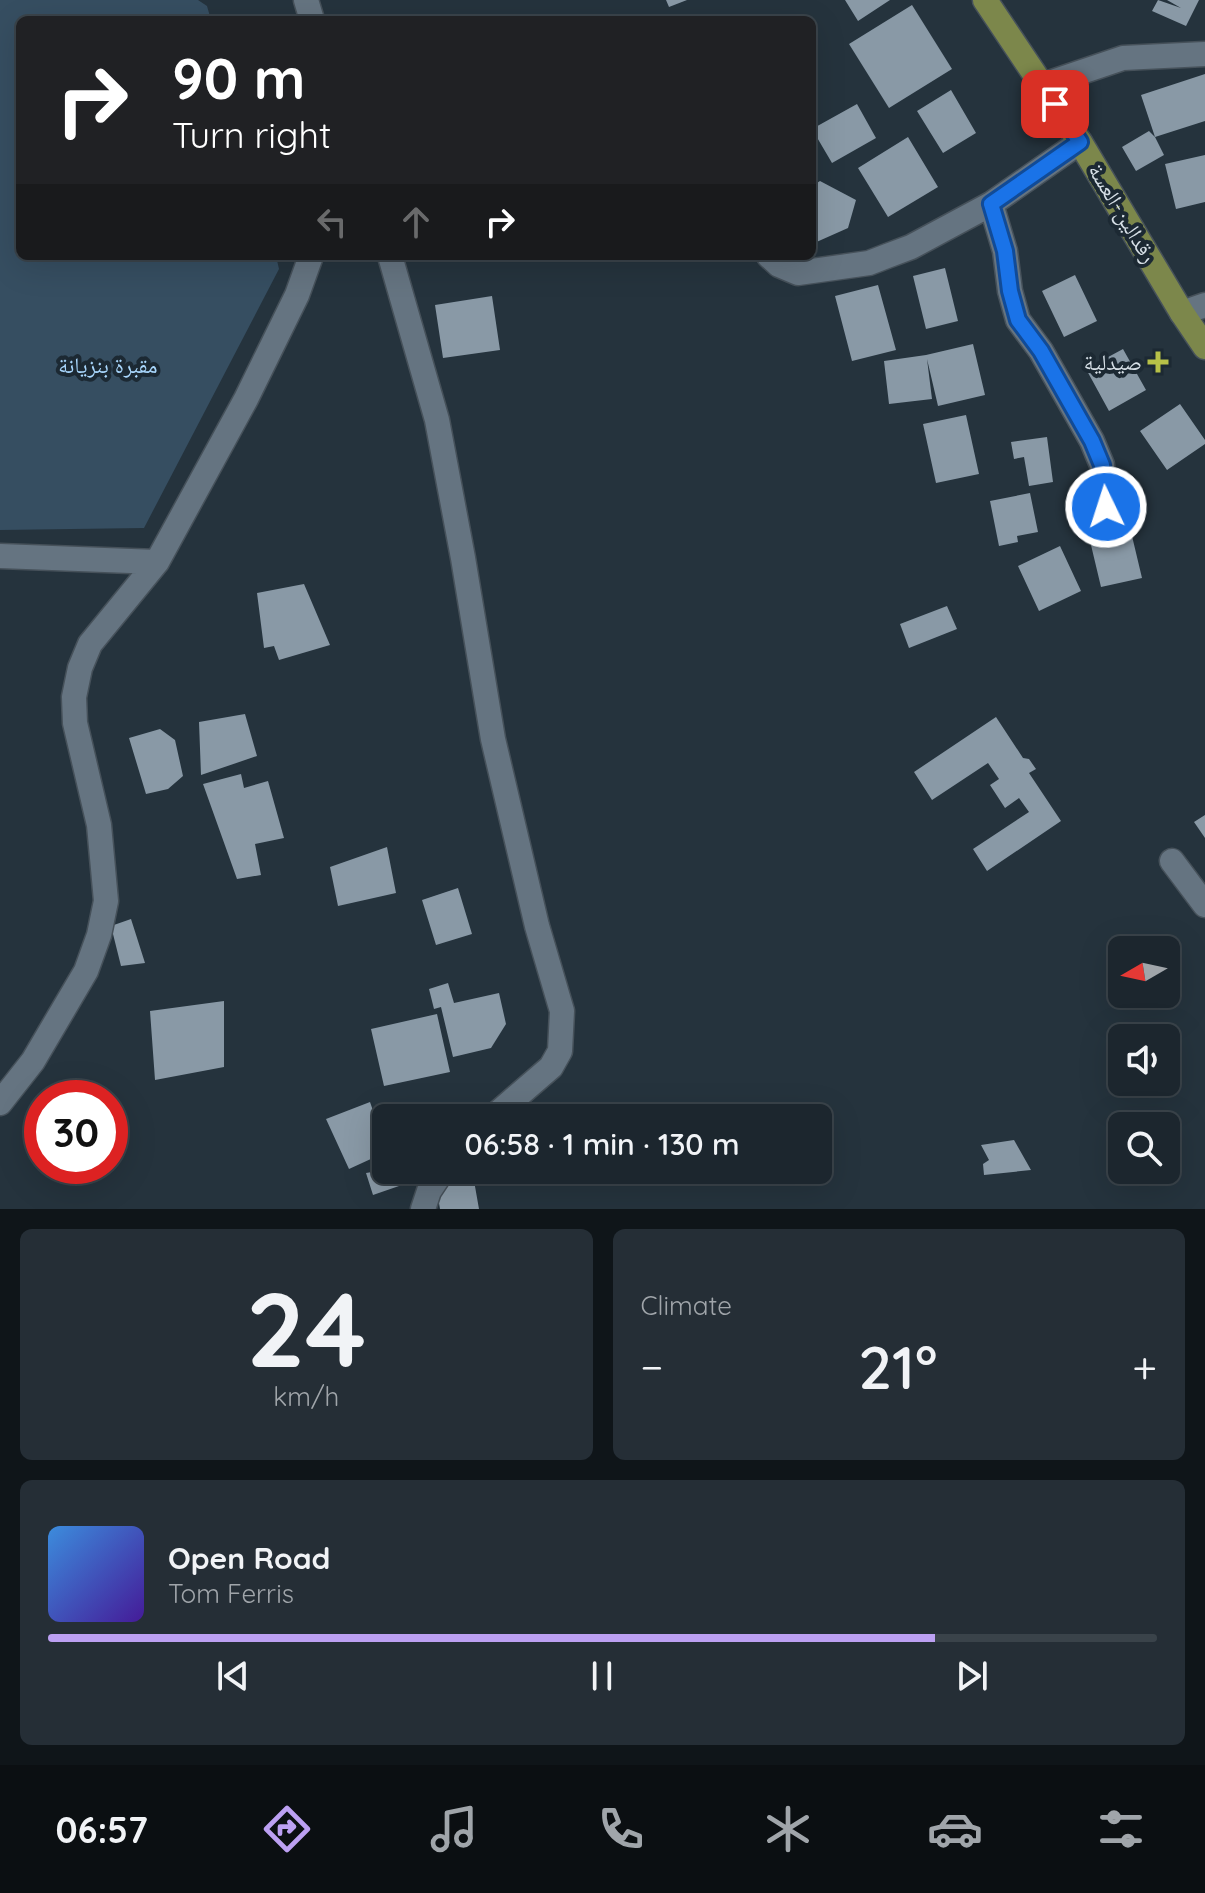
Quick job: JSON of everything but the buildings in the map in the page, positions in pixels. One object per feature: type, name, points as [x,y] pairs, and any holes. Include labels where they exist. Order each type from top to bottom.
[{"type":"main road","name":"رقدالين-العسة","points":[[985,0],[1194,309],[1205,347]]},
{"type":"street","points":[[1043,85],[1123,58],[1205,54]]},
{"type":"street","points":[[773,260],[798,273],[869,263],[911,247],[991,204],[1080,142]]},
{"type":"street","points":[[991,204],[1005,251],[1010,291],[1018,320],[1041,351],[1092,441],[1102,465],[1106,507]]},
{"type":"street","points":[[0,1103],[33,1061],[86,971],[99,935],[106,901],[99,825],[75,723],[74,697],[80,668],[90,644],[157,562],[246,399],[297,295],[310,260]]},
{"type":"street","points":[[391,260],[437,420],[493,739],[534,912],[562,1011],[560,1051],[551,1067],[508,1104]]},
{"type":"street","points":[[0,556],[157,562]]},
{"type":"street","points":[[1172,861],[1205,905]]},
{"type":"street","points":[[423,1209],[434,1184]]},
{"type":"green space","name":"مقبرة بنزيانة","points":[[0,0],[198,0],[207,6],[210,16],[16,16],[16,260],[277,260],[279,269],[144,528],[0,530]]},
{"type":"place","name":"صيدلية","points":[[1158,362]]},
{"type":"route","points":[[1055,104],[1080,142],[991,204],[1005,251],[1010,291],[1018,320],[1062,385],[1092,441],[1102,465],[1106,507]]}]
